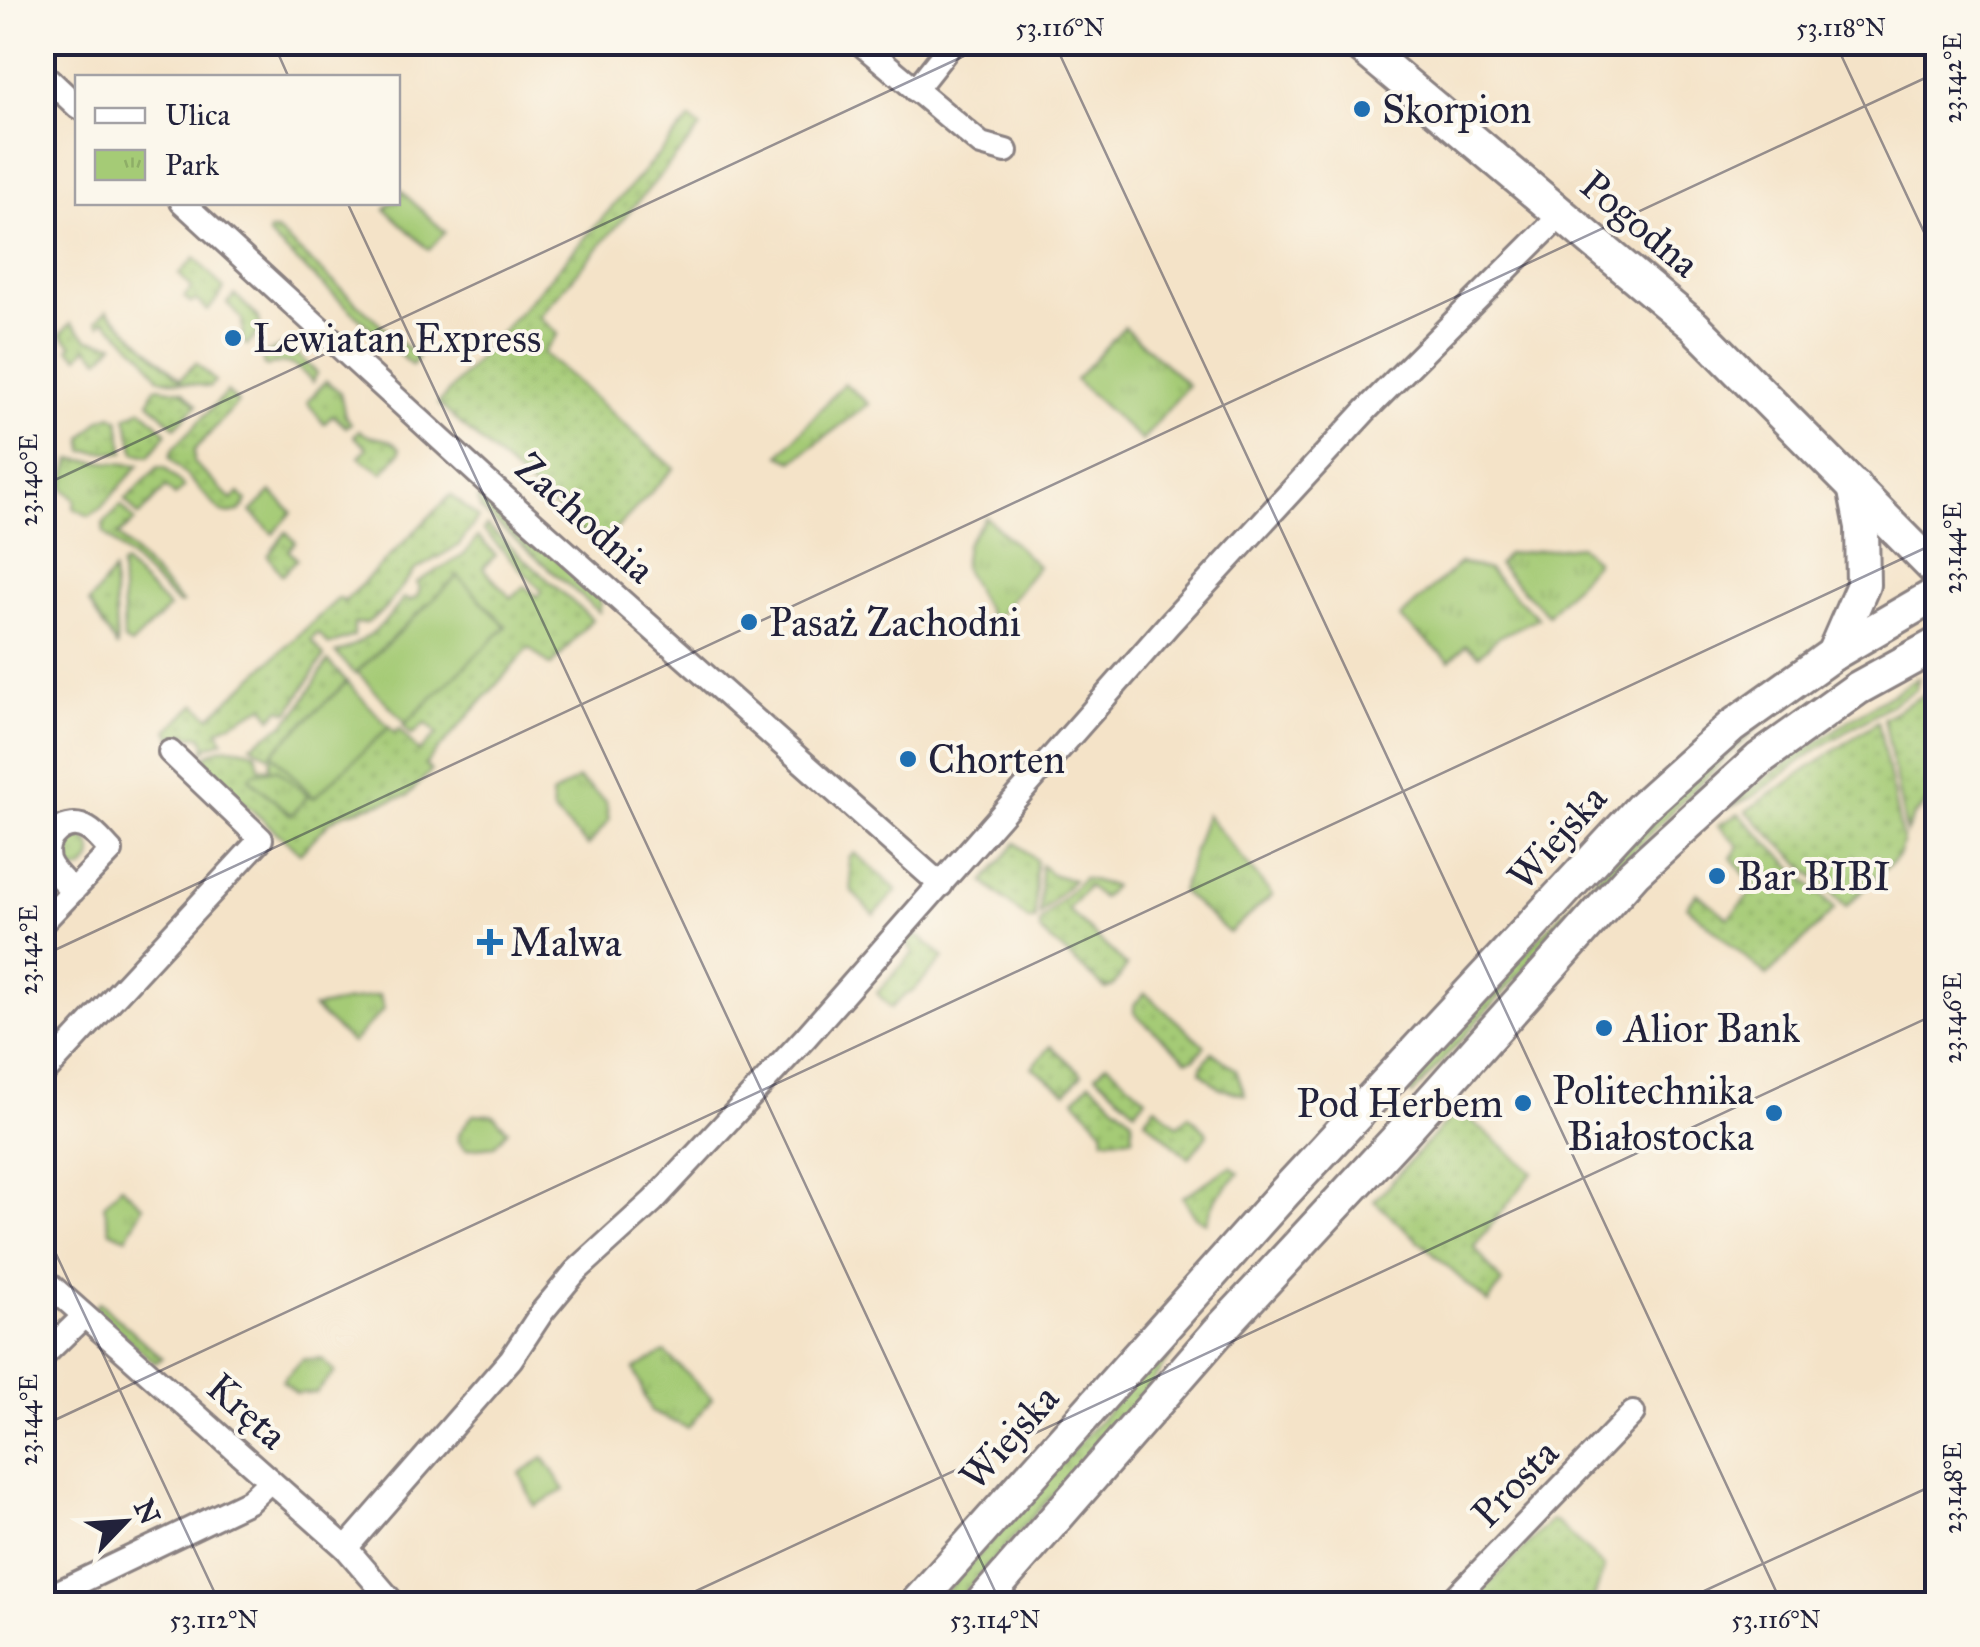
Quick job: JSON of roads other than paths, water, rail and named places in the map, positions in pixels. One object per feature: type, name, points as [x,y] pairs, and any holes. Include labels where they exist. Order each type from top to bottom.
[{"type":"main road","name":"Pogodna","points":[[1356,42],[1694,326],[1938,572]]},
{"type":"main road","points":[[1833,654],[1863,585],[1862,528],[1854,486]]},
{"type":"main road","name":"Wiejska","points":[[916,1604],[1286,1192],[1642,807],[1732,728],[1833,654],[1938,594]]},
{"type":"main road","name":"Wiejska","points":[[980,1604],[1217,1333],[1397,1139],[1626,882],[1759,759],[1858,688],[1938,644]]},
{"type":"main road","points":[[1360,1112],[1359,1134],[1369,1144],[1384,1146],[1397,1139]]},
{"type":"main road","points":[[1286,1192],[1318,1222]]},
{"type":"street","points":[[859,42],[981,144],[1006,151]]},
{"type":"street","points":[[915,90],[953,42]]},
{"type":"street","points":[[42,74],[75,103]]},
{"type":"street","name":"Zachodnia","points":[[185,205],[485,480],[941,886]]},
{"type":"street","points":[[346,1548],[512,1359],[542,1312],[576,1270],[654,1201],[941,886],[1169,624],[1341,437],[1562,213]]},
{"type":"street","points":[[42,1074],[261,839],[170,752]]},
{"type":"street","points":[[42,923],[73,891]]},
{"type":"street","name":"Kręta","points":[[42,1278],[346,1548],[394,1604]]},
{"type":"street","points":[[42,1356],[84,1316]]},
{"type":"street","name":"Prosta","points":[[1450,1604],[1634,1412]]},
{"type":"street","points":[[42,1600],[249,1500],[270,1482]]},
{"type":"place","name":"Skorpion","points":[[1362,109]]},
{"type":"place","name":"Lewiatan Express","points":[[233,338]]},
{"type":"place","name":"Pasaż Zachodni","points":[[749,622]]},
{"type":"place","name":"Chorten","points":[[908,759]]},
{"type":"place","name":"Bar BIBI","points":[[1717,876]]},
{"type":"place","name":"Malwa","points":[[490,942]]},
{"type":"place","name":"Alior Bank","points":[[1604,1028]]},
{"type":"place","name":"Pod Herbem","points":[[1523,1103]]},
{"type":"place","name":"Politechnika Białostocka","points":[[1774,1113]]}]
